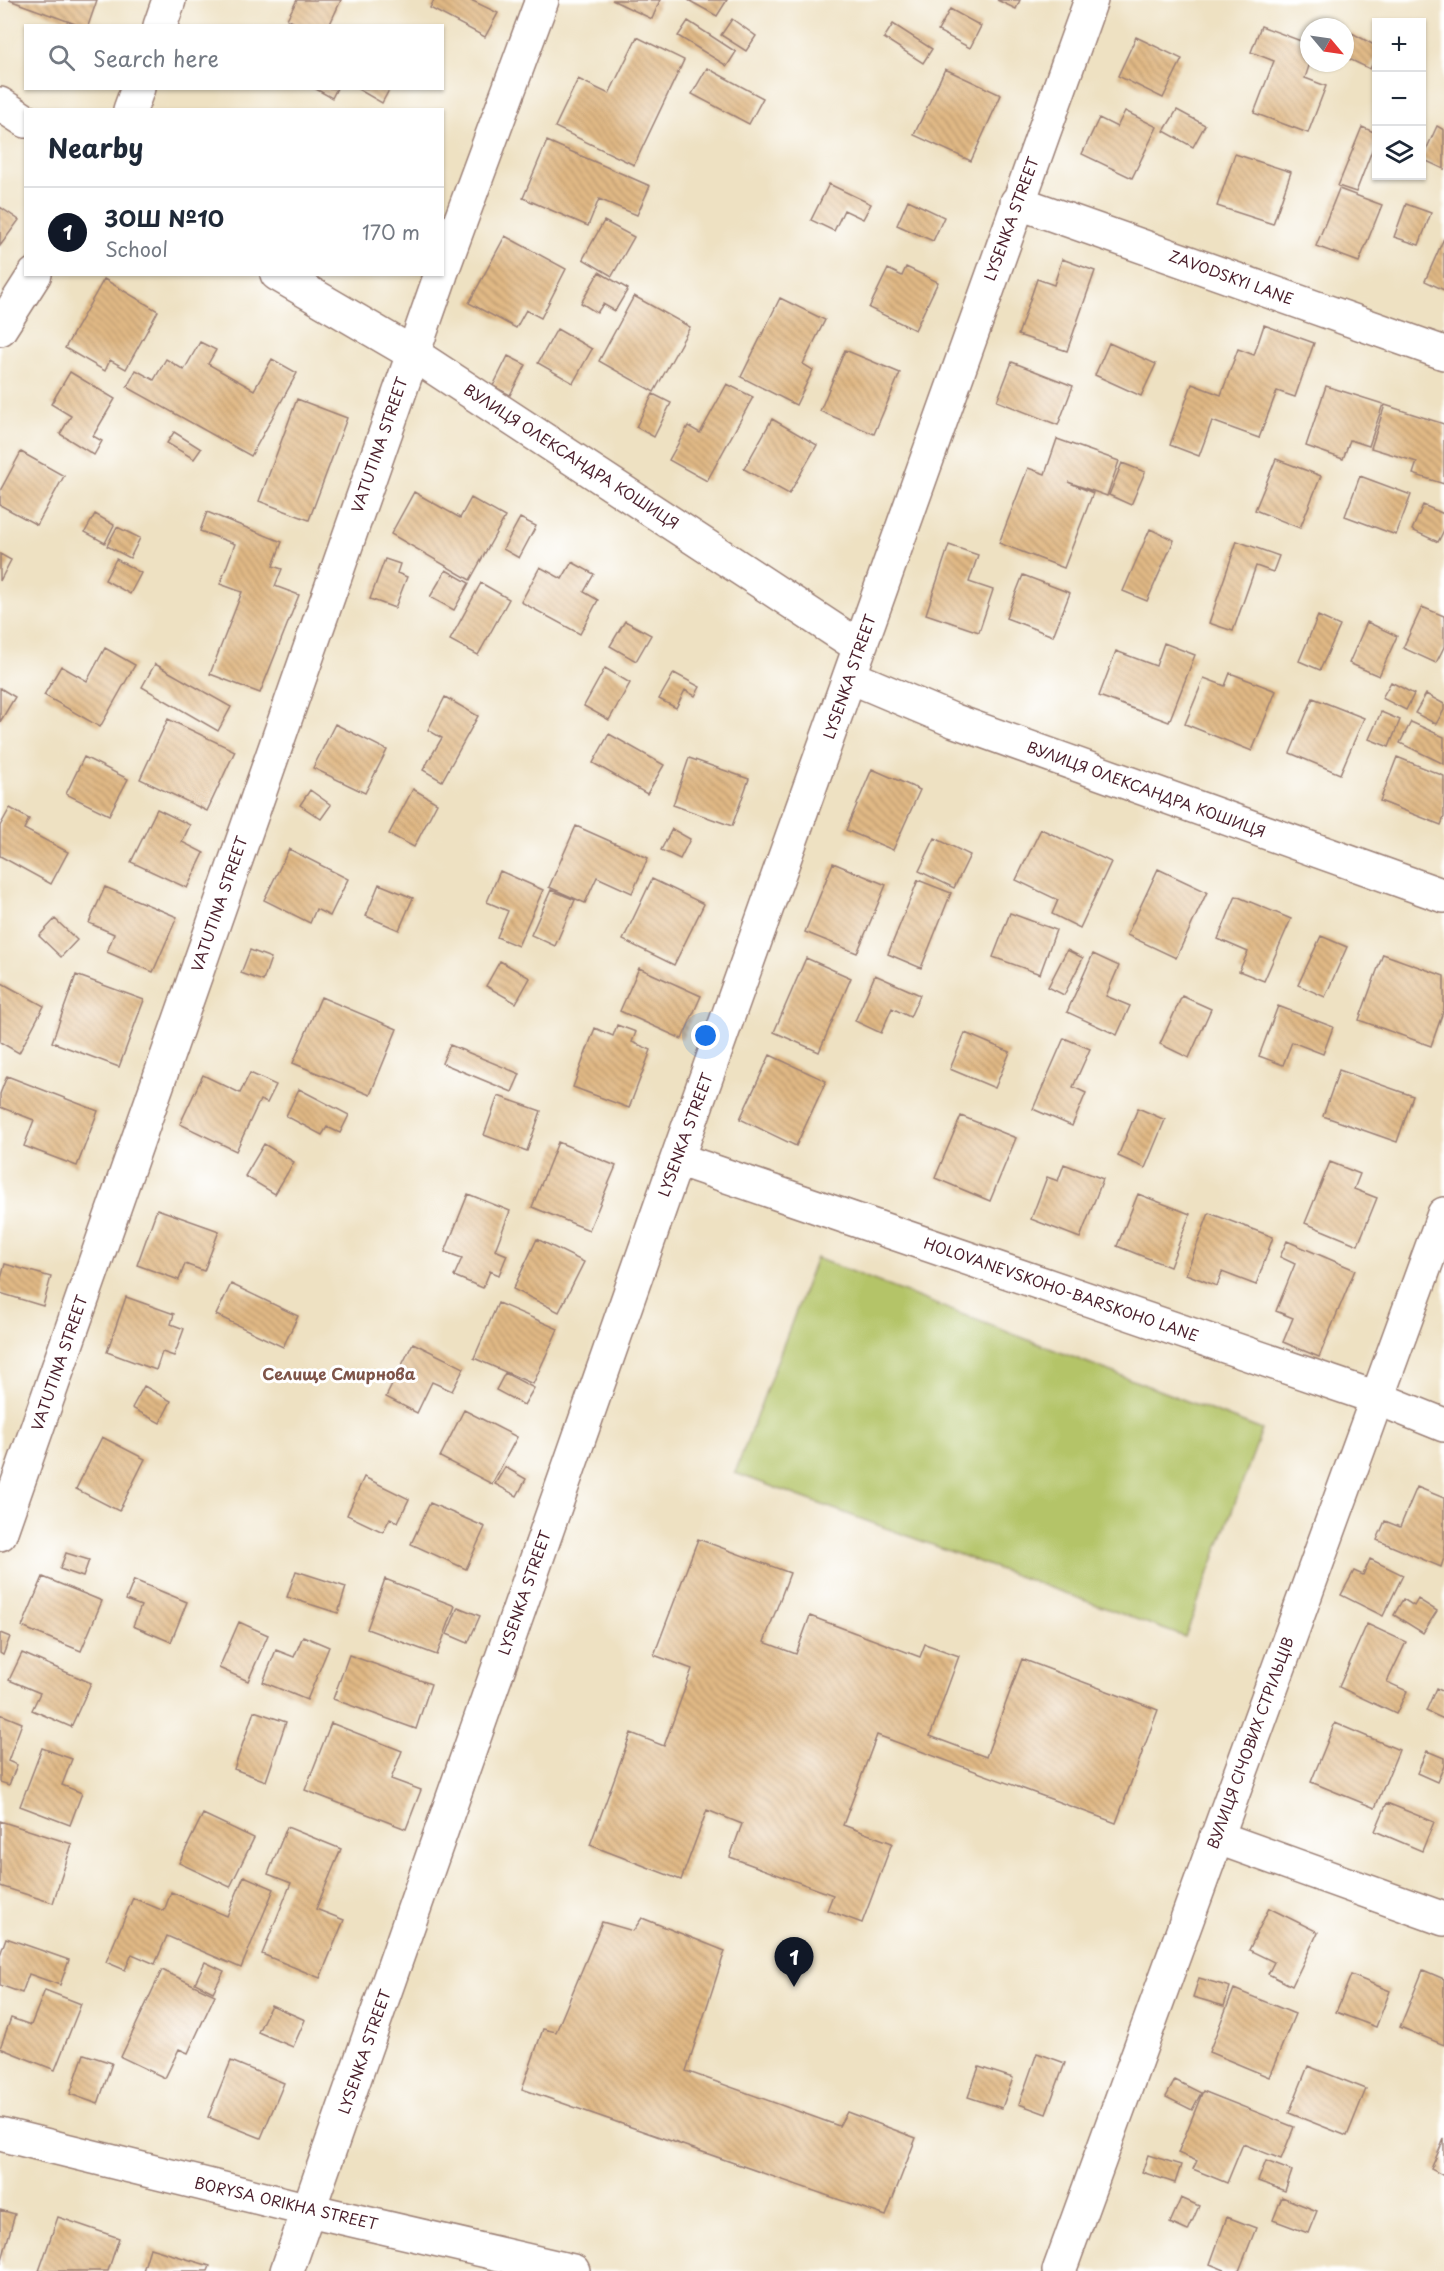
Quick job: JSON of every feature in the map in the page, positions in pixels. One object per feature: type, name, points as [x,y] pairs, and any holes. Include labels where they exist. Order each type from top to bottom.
[{"type":"street","points":[[161,24],[169,0]]},
{"type":"street","name":"VATUTINA STREET","points":[[444,268],[543,0]]},
{"type":"street","name":"LYSENKA STREET","points":[[287,2271],[678,1159],[856,662],[1017,202],[1091,0]]},
{"type":"street","points":[[131,108],[137,90]]},
{"type":"street","points":[[0,104],[24,120]]},
{"type":"street","name":"ZAVODSKYI LANE","points":[[1017,202],[1444,353]]},
{"type":"street","points":[[0,329],[34,276]]},
{"type":"street","name":"ВУЛИЦЯ ОЛЕКСАНДРА КОШИЦЯ","points":[[280,276],[412,353],[856,662],[955,721],[1444,896]]},
{"type":"street","name":"VATUTINA STREET","points":[[0,1534],[441,276]]},
{"type":"street","name":"HOLOVANEVSKOHO-BARSKOHO LANE","points":[[678,1159],[1377,1398],[1444,1425]]},
{"type":"street","name":"ВУЛИЦЯ СІЧОВИХ СТРІЛЬЦІВ","points":[[1059,2271],[1444,1214]]},
{"type":"street","points":[[1216,1837],[1444,1919]]},
{"type":"street","name":"BORYSA ORIKHA STREET","points":[[0,2134],[309,2210],[573,2271]]},
{"type":"green space","points":[[816,1258],[1262,1430],[1185,1637],[735,1473]]},
{"type":"building","points":[[9,0],[97,0],[89,24],[75,24]]},
{"type":"building","points":[[297,0],[341,0],[330,24],[297,24],[287,19]]},
{"type":"building","points":[[434,0],[471,0],[498,13],[485,37],[430,8]]},
{"type":"building","points":[[612,0],[660,0],[652,19]]},
{"type":"building","points":[[688,0],[727,0],[717,16]]},
{"type":"building","points":[[997,0],[1020,0],[1016,9]]},
{"type":"building","points":[[950,9],[981,26],[970,48],[938,31]]},
{"type":"building","points":[[732,19],[756,36],[746,51],[721,35]]},
{"type":"building","points":[[688,21],[736,52],[727,66],[678,36]]},
{"type":"building","points":[[893,24],[932,49],[923,63],[884,38]]},
{"type":"building","points":[[1261,26],[1300,41],[1300,72],[1307,72],[1305,78],[1326,86],[1308,133],[1254,113],[1274,61],[1251,52]]},
{"type":"building","points":[[1354,34],[1372,44],[1370,69],[1354,61]]},
{"type":"building","points":[[637,37],[684,60],[634,165],[555,127],[578,79],[609,94]]},
{"type":"building","points":[[1136,37],[1182,59],[1163,98],[1118,76]]},
{"type":"building","points":[[707,68],[763,98],[749,124],[692,94]]},
{"type":"building","points":[[945,69],[1001,95],[971,161],[914,135]]},
{"type":"building","points":[[318,90],[336,90],[332,98]]},
{"type":"building","points":[[359,90],[389,90],[382,103]]},
{"type":"building","points":[[1177,110],[1205,125],[1193,147],[1164,131]]},
{"type":"building","points":[[1125,111],[1157,127],[1132,178],[1082,154],[1099,118],[1117,127]]},
{"type":"building","points":[[1437,126],[1444,130],[1444,169],[1426,161],[1426,150]]},
{"type":"building","points":[[1362,127],[1372,131],[1372,150],[1356,192],[1338,186]]},
{"type":"building","points":[[547,141],[650,186],[637,215],[599,199],[588,226],[523,198]]},
{"type":"building","points":[[1235,154],[1291,172],[1273,224],[1217,206]]},
{"type":"building","points":[[829,184],[871,204],[863,219],[844,210],[834,231],[811,220]]},
{"type":"building","points":[[1339,189],[1382,205],[1359,262],[1316,246]]},
{"type":"building","points":[[908,200],[944,217],[933,241],[897,225]]},
{"type":"building","points":[[1406,204],[1431,213],[1419,245],[1394,237]]},
{"type":"building","points":[[0,207],[19,220],[0,246]]},
{"type":"building","points":[[604,221],[634,237],[612,276],[583,259]]},
{"type":"building","points":[[505,236],[566,269],[541,318],[526,310],[516,328],[469,303]]},
{"type":"building","points":[[1444,238],[1444,290],[1425,281]]},
{"type":"building","points":[[1062,259],[1095,271],[1067,351],[1018,335],[1037,279],[1054,285]]},
{"type":"building","points":[[906,267],[938,282],[915,330],[869,308],[888,269],[902,276]]},
{"type":"building","points":[[599,272],[628,289],[615,311],[603,304],[597,313],[581,303]]},
{"type":"building","points":[[104,279],[158,311],[126,369],[110,360],[105,371],[65,348]]},
{"type":"building","points":[[634,296],[690,327],[654,392],[599,361]]},
{"type":"building","points":[[780,298],[825,320],[803,364],[813,370],[796,405],[741,377]]},
{"type":"building","points":[[1264,325],[1314,343],[1295,397],[1277,391],[1259,438],[1212,421],[1199,456],[1170,445],[1192,384],[1221,395],[1238,349],[1254,355]]},
{"type":"building","points":[[557,329],[592,349],[573,383],[538,363]]},
{"type":"building","points":[[200,342],[216,350],[208,364],[254,390],[272,359],[297,373],[251,456],[127,387],[136,370],[154,380],[166,359],[184,370]]},
{"type":"building","points":[[1109,343],[1156,364],[1141,396],[1095,375]]},
{"type":"building","points":[[845,350],[900,373],[874,434],[820,411]]},
{"type":"building","points":[[508,356],[526,365],[510,395],[493,386]]},
{"type":"building","points":[[1012,362],[1073,386],[1058,425],[997,401]]},
{"type":"building","points":[[70,372],[115,399],[93,436],[102,441],[94,455],[60,434],[71,416],[51,404]]},
{"type":"building","points":[[727,384],[753,397],[707,481],[669,460],[688,426],[700,433]]},
{"type":"building","points":[[1326,386],[1383,404],[1369,446],[1350,440],[1343,459],[1306,446]]},
{"type":"building","points":[[653,394],[671,403],[654,437],[636,427]]},
{"type":"building","points":[[297,399],[347,418],[309,520],[259,501]]},
{"type":"building","points":[[1385,405],[1444,424],[1444,484],[1413,474],[1417,462],[1371,448]]},
{"type":"building","points":[[772,419],[817,445],[789,494],[744,469]]},
{"type":"building","points":[[174,432],[201,449],[194,459],[167,443]]},
{"type":"building","points":[[1057,439],[1119,461],[1107,496],[1068,482],[1093,493],[1064,568],[999,543],[1028,468],[1045,474]]},
{"type":"building","points":[[21,452],[64,476],[37,525],[0,505],[0,491]]},
{"type":"building","points":[[1276,459],[1321,476],[1300,528],[1255,510]]},
{"type":"building","points":[[1122,463],[1145,472],[1131,505],[1109,495]]},
{"type":"building","points":[[1360,476],[1411,495],[1396,535],[1345,516]]},
{"type":"building","points":[[414,492],[460,518],[471,498],[505,517],[470,580],[391,534]]},
{"type":"building","points":[[1423,505],[1444,514],[1444,530],[1438,542],[1412,530]]},
{"type":"building","points":[[207,512],[282,542],[273,566],[282,569],[275,586],[299,595],[260,693],[210,674],[242,592],[220,584],[235,544],[200,531]]},
{"type":"building","points":[[95,514],[114,525],[105,543],[85,532]]},
{"type":"building","points":[[520,518],[536,526],[519,558],[503,549]]},
{"type":"building","points":[[117,527],[140,538],[130,558],[107,546]]},
{"type":"building","points":[[1150,529],[1174,540],[1147,601],[1123,591]]},
{"type":"building","points":[[1237,541],[1279,556],[1273,572],[1256,566],[1233,631],[1209,623]]},
{"type":"building","points":[[949,545],[978,555],[969,582],[993,590],[979,632],[926,614]]},
{"type":"building","points":[[0,554],[11,560],[0,581]]},
{"type":"building","points":[[116,559],[141,573],[130,594],[105,580]]},
{"type":"building","points":[[385,559],[400,564],[397,573],[407,577],[395,608],[370,599]]},
{"type":"building","points":[[572,562],[594,574],[584,592],[598,600],[580,634],[521,602],[540,567],[562,579]]},
{"type":"building","points":[[446,570],[469,583],[454,610],[430,597]]},
{"type":"building","points":[[1023,575],[1070,593],[1053,636],[1006,618]]},
{"type":"building","points":[[481,583],[509,599],[478,655],[450,640]]},
{"type":"building","points":[[1422,607],[1444,616],[1444,647],[1436,663],[1403,648]]},
{"type":"building","points":[[1318,616],[1340,626],[1320,670],[1299,661]]},
{"type":"building","points":[[625,621],[651,635],[636,661],[610,646]]},
{"type":"building","points":[[1367,622],[1397,636],[1379,676],[1349,663]]},
{"type":"building","points":[[1164,643],[1195,655],[1169,722],[1099,696],[1116,651],[1156,666]]},
{"type":"building","points":[[105,648],[135,665],[100,727],[44,695],[61,666],[87,681]]},
{"type":"building","points":[[155,664],[231,707],[218,731],[142,687]]},
{"type":"building","points":[[605,668],[630,683],[609,720],[584,706]]},
{"type":"building","points":[[674,673],[700,687],[695,696],[685,690],[676,708],[659,699]]},
{"type":"building","points":[[1230,673],[1276,691],[1252,751],[1185,724],[1204,678],[1225,686]]},
{"type":"building","points":[[1391,682],[1414,694],[1406,710],[1382,698]]},
{"type":"building","points":[[0,688],[15,697],[0,722]]},
{"type":"building","points":[[1426,694],[1444,704],[1444,710],[1436,724],[1415,713]]},
{"type":"building","points":[[445,697],[478,716],[442,781],[423,770],[442,738],[428,730]]},
{"type":"building","points":[[1313,698],[1364,718],[1340,774],[1290,753]]},
{"type":"building","points":[[1381,712],[1400,720],[1389,747],[1369,739]]},
{"type":"building","points":[[168,719],[235,751],[207,811],[140,779]]},
{"type":"building","points":[[1411,722],[1444,737],[1444,764],[1400,743]]},
{"type":"building","points":[[335,724],[387,750],[365,793],[313,768]]},
{"type":"building","points":[[609,734],[664,765],[647,794],[593,763]]},
{"type":"building","points":[[84,757],[128,779],[109,815],[66,794]]},
{"type":"building","points":[[1397,757],[1444,776],[1444,817],[1441,825],[1380,801]]},
{"type":"building","points":[[689,758],[749,779],[732,826],[673,805]]},
{"type":"building","points":[[872,769],[920,790],[893,850],[846,830]]},
{"type":"building","points":[[413,789],[437,803],[414,847],[389,834]]},
{"type":"building","points":[[310,790],[331,805],[321,819],[300,805]]},
{"type":"building","points":[[10,808],[29,819],[24,829],[68,852],[51,884],[0,856],[0,826]]},
{"type":"building","points":[[157,809],[190,825],[182,842],[204,853],[187,888],[131,862]]},
{"type":"building","points":[[576,826],[648,858],[632,893],[597,877],[585,903],[549,887]]},
{"type":"building","points":[[672,829],[690,839],[680,859],[661,850]]},
{"type":"building","points":[[1041,829],[1111,862],[1080,928],[1052,914],[1058,900],[1016,880]]},
{"type":"building","points":[[935,838],[970,855],[954,888],[919,871]]},
{"type":"building","points":[[289,849],[348,879],[330,916],[316,909],[310,923],[264,900]]},
{"type":"building","points":[[833,863],[886,885],[857,953],[805,932]]},
{"type":"building","points":[[1158,869],[1207,892],[1176,958],[1127,935]]},
{"type":"building","points":[[500,871],[543,890],[518,946],[497,937],[508,911],[487,902]]},
{"type":"building","points":[[652,879],[704,904],[674,965],[623,940]]},
{"type":"building","points":[[918,880],[951,893],[921,968],[888,954]]},
{"type":"building","points":[[379,884],[413,898],[399,930],[366,916]]},
{"type":"building","points":[[105,887],[177,917],[153,972],[107,952],[114,934],[89,923]]},
{"type":"building","points":[[551,890],[575,900],[555,946],[531,935]]},
{"type":"building","points":[[1236,896],[1291,919],[1264,981],[1239,971],[1248,952],[1218,939]]},
{"type":"building","points":[[1010,913],[1056,930],[1040,974],[993,957]]},
{"type":"building","points":[[55,919],[77,940],[61,957],[39,936]]},
{"type":"building","points":[[1321,936],[1347,947],[1325,997],[1298,985]]},
{"type":"building","points":[[250,950],[271,958],[263,981],[241,973]]},
{"type":"building","points":[[1067,950],[1083,958],[1064,995],[1048,987]]},
{"type":"building","points":[[1093,954],[1119,966],[1106,996],[1130,1006],[1117,1035],[1067,1012]]},
{"type":"building","points":[[1383,954],[1444,976],[1444,1009],[1431,1046],[1359,1020]]},
{"type":"building","points":[[806,958],[851,978],[819,1052],[774,1032]]},
{"type":"building","points":[[500,961],[530,978],[516,1003],[486,986]]},
{"type":"building","points":[[639,968],[701,996],[682,1039],[620,1011]]},
{"type":"building","points":[[76,975],[144,1000],[119,1067],[52,1042]]},
{"type":"building","points":[[875,975],[920,995],[910,1017],[892,1008],[881,1033],[855,1021]]},
{"type":"building","points":[[0,982],[44,1006],[19,1053],[0,1042]]},
{"type":"building","points":[[1182,996],[1211,1009],[1189,1058],[1160,1044]]},
{"type":"building","points":[[321,997],[397,1029],[370,1095],[293,1063]]},
{"type":"building","points":[[1278,1006],[1333,1027],[1323,1054],[1292,1042],[1283,1065],[1259,1056]]},
{"type":"building","points":[[617,1025],[636,1032],[632,1042],[651,1050],[629,1108],[573,1087],[595,1028],[613,1036]]},
{"type":"building","points":[[965,1033],[1010,1052],[995,1088],[950,1069]]},
{"type":"building","points":[[1064,1038],[1090,1049],[1073,1087],[1086,1093],[1072,1126],[1033,1109]]},
{"type":"building","points":[[450,1045],[520,1074],[512,1092],[442,1063]]},
{"type":"building","points":[[770,1055],[826,1081],[796,1146],[740,1119]]},
{"type":"building","points":[[1339,1070],[1413,1096],[1397,1142],[1323,1116]]},
{"type":"building","points":[[250,1073],[276,1085],[267,1103],[260,1100],[236,1151],[180,1124],[203,1075],[240,1093]]},
{"type":"building","points":[[7,1076],[98,1111],[77,1166],[24,1146],[34,1120],[0,1107],[0,1094]]},
{"type":"building","points":[[299,1089],[349,1115],[340,1133],[327,1127],[322,1135],[286,1116]]},
{"type":"building","points":[[498,1096],[541,1111],[527,1151],[484,1135]]},
{"type":"building","points":[[1138,1108],[1165,1120],[1145,1168],[1118,1156]]},
{"type":"building","points":[[961,1116],[1016,1138],[990,1201],[935,1178]]},
{"type":"building","points":[[558,1142],[616,1166],[589,1230],[532,1207]]},
{"type":"building","points":[[264,1144],[294,1162],[275,1194],[245,1176]]},
{"type":"building","points":[[1330,1162],[1360,1174],[1354,1189],[1377,1198],[1358,1245],[1305,1223]]},
{"type":"building","points":[[1064,1164],[1103,1179],[1080,1238],[1031,1219],[1047,1177],[1058,1181]]},
{"type":"building","points":[[468,1194],[510,1211],[495,1250],[507,1255],[499,1275],[490,1271],[483,1288],[454,1276],[462,1258],[445,1252]]},
{"type":"building","points":[[1138,1194],[1190,1214],[1170,1267],[1117,1246]]},
{"type":"building","points":[[157,1209],[219,1231],[204,1271],[185,1264],[179,1280],[137,1265]]},
{"type":"building","points":[[1209,1213],[1273,1237],[1256,1285],[1222,1272],[1217,1286],[1186,1274]]},
{"type":"building","points":[[537,1239],[584,1262],[559,1312],[513,1289]]},
{"type":"building","points":[[1287,1241],[1355,1270],[1319,1357],[1283,1342],[1293,1318],[1276,1311],[1295,1264],[1280,1257]]},
{"type":"building","points":[[5,1264],[51,1277],[43,1306],[0,1293],[0,1282]]},
{"type":"building","points":[[231,1284],[298,1316],[283,1347],[216,1315]]},
{"type":"building","points":[[126,1297],[174,1314],[171,1324],[184,1329],[174,1356],[162,1352],[156,1370],[107,1352]]},
{"type":"building","points":[[498,1303],[558,1329],[533,1384],[474,1358]]},
{"type":"building","points":[[413,1343],[464,1368],[452,1391],[432,1382],[417,1413],[386,1397]]},
{"type":"building","points":[[505,1373],[534,1388],[524,1405],[496,1390]]},
{"type":"building","points":[[144,1386],[171,1401],[160,1423],[132,1408]]},
{"type":"building","points":[[464,1410],[517,1437],[492,1484],[440,1457]]},
{"type":"building","points":[[102,1437],[145,1459],[119,1511],[76,1489]]},
{"type":"building","points":[[505,1467],[526,1479],[517,1496],[495,1484]]},
{"type":"building","points":[[364,1477],[409,1499],[398,1522],[390,1518],[383,1532],[347,1515]]},
{"type":"building","points":[[1417,1487],[1444,1498],[1444,1558],[1441,1567],[1377,1540],[1385,1521],[1400,1527]]},
{"type":"building","points":[[430,1503],[485,1527],[466,1569],[411,1544]]},
{"type":"building","points":[[698,1539],[790,1573],[764,1642],[796,1654],[810,1616],[920,1657],[925,1644],[959,1656],[930,1736],[986,1757],[1022,1659],[1158,1710],[1116,1823],[877,1735],[843,1825],[892,1843],[862,1923],[827,1910],[833,1895],[730,1857],[742,1824],[707,1810],[681,1880],[590,1845],[631,1733],[664,1746],[692,1669],[654,1655]]},
{"type":"building","points":[[66,1553],[89,1560],[83,1577],[60,1569]]},
{"type":"building","points":[[1370,1559],[1403,1575],[1383,1616],[1341,1595],[1354,1571],[1363,1575]]},
{"type":"building","points":[[296,1571],[346,1587],[338,1613],[287,1597]]},
{"type":"building","points":[[43,1577],[102,1601],[81,1651],[22,1627]]},
{"type":"building","points":[[385,1579],[455,1606],[437,1655],[367,1629]]},
{"type":"building","points":[[134,1580],[187,1602],[171,1642],[133,1626],[141,1606],[126,1600]]},
{"type":"building","points":[[1403,1599],[1414,1606],[1418,1599],[1437,1611],[1423,1633],[1394,1615]]},
{"type":"building","points":[[458,1607],[480,1616],[468,1643],[447,1634]]},
{"type":"building","points":[[239,1622],[268,1635],[248,1681],[219,1668]]},
{"type":"building","points":[[1367,1624],[1406,1642],[1387,1682],[1407,1691],[1396,1714],[1339,1687]]},
{"type":"building","points":[[0,1633],[10,1637],[3,1655],[0,1653]]},
{"type":"building","points":[[303,1636],[329,1647],[307,1700],[263,1682],[276,1650],[294,1657]]},
{"type":"building","points":[[22,1653],[91,1683],[71,1727],[32,1710],[40,1693],[9,1680]]},
{"type":"building","points":[[349,1655],[431,1684],[416,1729],[333,1699]]},
{"type":"building","points":[[1436,1688],[1444,1692],[1444,1719],[1426,1711]]},
{"type":"building","points":[[254,1711],[286,1722],[266,1781],[234,1769]]},
{"type":"building","points":[[0,1714],[22,1723],[8,1761],[17,1765],[9,1785],[0,1782]]},
{"type":"building","points":[[331,1723],[402,1751],[391,1779],[421,1790],[406,1829],[305,1790]]},
{"type":"building","points":[[1335,1723],[1399,1750],[1375,1808],[1311,1782]]},
{"type":"building","points":[[42,1748],[72,1759],[62,1785],[82,1793],[70,1825],[20,1806]]},
{"type":"building","points":[[1427,1751],[1444,1758],[1444,1766],[1437,1782],[1417,1773]]},
{"type":"building","points":[[1387,1803],[1434,1822],[1422,1851],[1375,1831]]},
{"type":"building","points":[[203,1814],[254,1838],[230,1887],[179,1863]]},
{"type":"building","points":[[0,1821],[72,1844],[53,1903],[0,1886]]},
{"type":"building","points":[[287,1827],[341,1849],[316,1909],[344,1920],[320,1978],[262,1954],[291,1883],[268,1874]]},
{"type":"building","points":[[244,1876],[274,1889],[241,1968],[167,1936],[155,1964],[132,1954],[125,1970],[106,1962],[133,1898],[164,1911],[171,1892],[227,1916]]},
{"type":"building","points":[[1269,1908],[1318,1932],[1292,1986],[1268,1974],[1274,1962],[1249,1950]]},
{"type":"building","points":[[642,1918],[725,1951],[686,2071],[839,2126],[847,2112],[916,2138],[886,2216],[522,2089],[543,2029],[556,2032],[602,1922],[633,1931]]},
{"type":"building","points":[[6,1938],[69,1960],[60,1985],[29,1974],[22,1993],[0,1985],[0,1955]]},
{"type":"building","points":[[205,1962],[224,1971],[213,1992],[195,1983]]},
{"type":"building","points":[[162,1970],[215,1995],[188,2053],[179,2049],[165,2078],[121,2057]]},
{"type":"building","points":[[1423,1970],[1444,1979],[1444,2045],[1400,2027]]},
{"type":"building","points":[[1351,1975],[1390,1991],[1376,2027],[1336,2012]]},
{"type":"building","points":[[1199,1978],[1230,1987],[1224,2006],[1193,1997]]},
{"type":"building","points":[[1234,1989],[1295,2014],[1269,2077],[1209,2052]]},
{"type":"building","points":[[45,1990],[81,2004],[55,2070],[0,2048],[11,2018],[31,2025]]},
{"type":"building","points":[[271,2005],[305,2020],[293,2047],[258,2032]]},
{"type":"building","points":[[1037,2053],[1065,2063],[1046,2114],[1019,2104]]},
{"type":"building","points":[[84,2054],[112,2063],[98,2104],[70,2094]]},
{"type":"building","points":[[231,2061],[284,2083],[261,2138],[208,2117]]},
{"type":"building","points":[[1308,2066],[1366,2089],[1347,2136],[1289,2113]]},
{"type":"building","points":[[979,2067],[1013,2078],[1002,2108],[968,2097]]},
{"type":"building","points":[[1175,2080],[1201,2093],[1192,2110],[1166,2097]]},
{"type":"building","points":[[1203,2091],[1294,2127],[1281,2159],[1243,2144],[1227,2183],[1193,2169],[1197,2161],[1178,2153]]},
{"type":"building","points":[[1444,2139],[1444,2176],[1431,2169]]},
{"type":"building","points":[[1148,2155],[1181,2165],[1175,2183],[1142,2172]]},
{"type":"building","points":[[1266,2161],[1292,2171],[1285,2191],[1258,2181]]},
{"type":"building","points":[[1282,2197],[1317,2211],[1308,2233],[1273,2220]]},
{"type":"building","points":[[1181,2198],[1199,2206],[1188,2231],[1170,2223]]},
{"type":"building","points":[[0,2210],[15,2214],[1,2263],[0,2262]]},
{"type":"building","points":[[58,2217],[119,2238],[108,2271],[39,2271]]},
{"type":"building","points":[[1227,2217],[1256,2228],[1239,2271],[1227,2271],[1210,2264]]},
{"type":"building","points":[[150,2248],[210,2266],[208,2271],[143,2271]]},
{"type":"place","name":"ЗОШ №10","points":[[794,1987]]},
{"type":"district","name":"Селище Смирнова","points":[[339,1374]]}]
